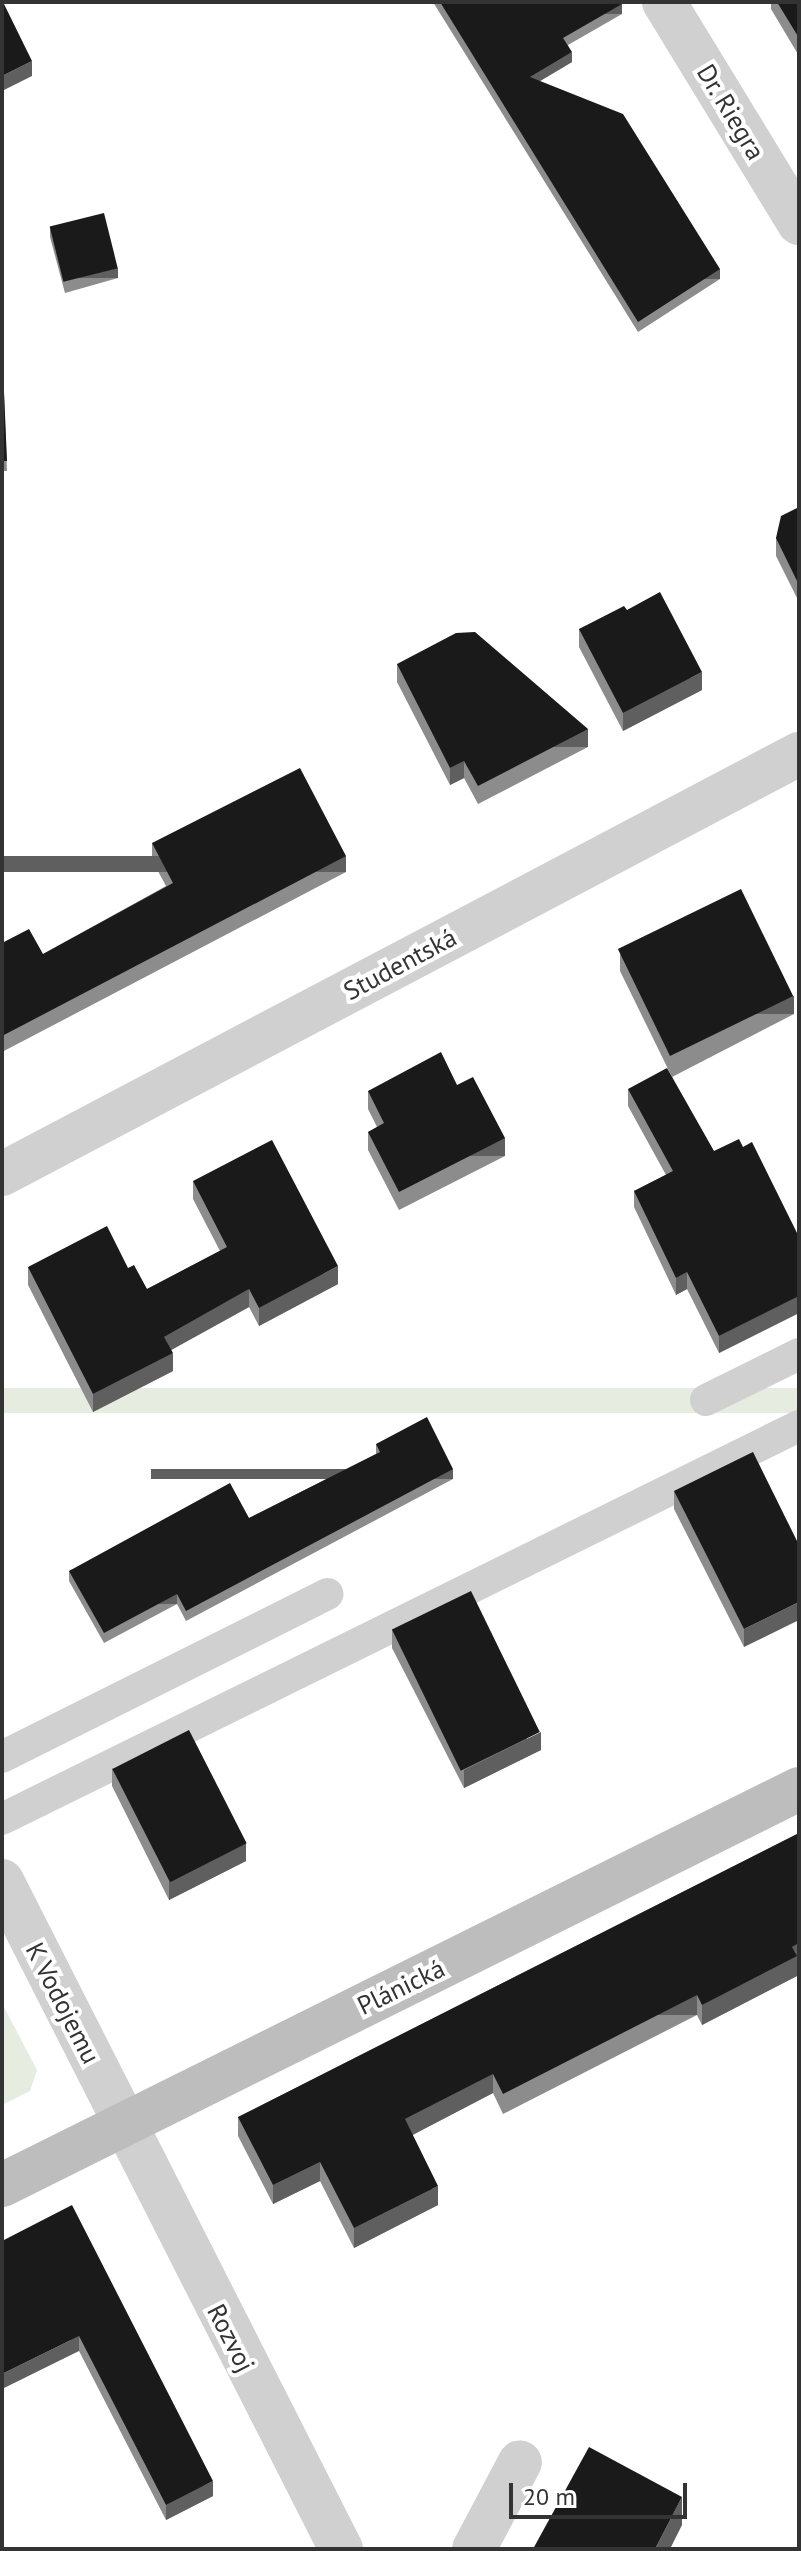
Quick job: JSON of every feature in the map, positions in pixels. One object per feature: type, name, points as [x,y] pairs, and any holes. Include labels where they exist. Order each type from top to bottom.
[{"type":"main road","name":"Plánická","points":[[2,2185],[799,1789]]},
{"type":"street","name":"Dr. Riegra","points":[[664,2],[799,223]]},
{"type":"street","name":"Studentská","points":[[2,1174],[799,754]]},
{"type":"street","name":"K Vodojemu","points":[[2,1881],[124,2124]]},
{"type":"street","name":"Rozvoj","points":[[124,2124],[341,2549]]},
{"type":"street","points":[[474,2549],[520,2462]]},
{"type":"lane","points":[[706,1400],[799,1354]]},
{"type":"lane","points":[[2,1819],[799,1426]]},
{"type":"lane","points":[[2,1757],[327,1594]]},
{"type":"shaded area","points":[[2,1388],[799,1388],[799,1413],[2,1413]]},
{"type":"shaded area","points":[[3,2005],[37,2070],[30,2091],[2,2105]]},
{"type":"building","points":[[2,2],[32,61],[2,76]]},
{"type":"building","points":[[440,2],[622,4],[563,38],[572,52],[530,77],[623,114],[720,269],[638,322]]},
{"type":"building","points":[[777,2],[799,2],[799,38]]},
{"type":"building","points":[[104,213],[118,268],[63,282],[50,227]]},
{"type":"building","points":[[2,345],[7,461],[2,461]]},
{"type":"building","points":[[799,507],[799,585],[776,538],[781,516]]},
{"type":"building","points":[[660,592],[702,672],[623,713],[579,629],[624,606],[627,610]]},
{"type":"building","points":[[475,632],[588,729],[478,786],[464,761],[450,768],[397,664],[456,633]]},
{"type":"building","points":[[300,768],[346,856],[2,1036],[2,943],[29,929],[43,954],[173,883],[152,843]]},
{"type":"building","points":[[741,889],[793,996],[670,1056],[618,949]]},
{"type":"building","points":[[441,1052],[457,1085],[473,1077],[505,1138],[399,1192],[368,1132],[384,1123],[368,1091]]},
{"type":"building","points":[[667,1068],[714,1151],[739,1139],[743,1147],[752,1142],[799,1237],[799,1296],[719,1336],[687,1272],[676,1278],[634,1191],[673,1171],[628,1089]]},
{"type":"building","points":[[272,1140],[338,1266],[259,1308],[249,1289],[164,1337],[173,1353],[93,1394],[28,1267],[107,1226],[128,1268],[134,1265],[147,1289],[227,1247],[193,1181]]},
{"type":"building","points":[[427,1417],[453,1469],[186,1611],[177,1594],[104,1633],[69,1571],[230,1483],[249,1518],[380,1452],[376,1444]]},
{"type":"building","points":[[753,1452],[799,1545],[799,1602],[744,1629],[674,1491]]},
{"type":"building","points":[[471,1591],[540,1732],[461,1771],[392,1630]]},
{"type":"building","points":[[189,1730],[247,1843],[170,1882],[112,1769]]},
{"type":"building","points":[[799,1833],[799,1943],[792,1947],[797,1956],[702,2005],[697,1995],[503,2094],[493,2074],[405,2119],[438,2186],[354,2228],[320,2162],[273,2185],[238,2117]]},
{"type":"building","points":[[72,2205],[213,2481],[166,2505],[79,2336],[2,2374],[2,2241]]},
{"type":"building","points":[[589,2447],[682,2497],[655,2549],[533,2549]]}]
